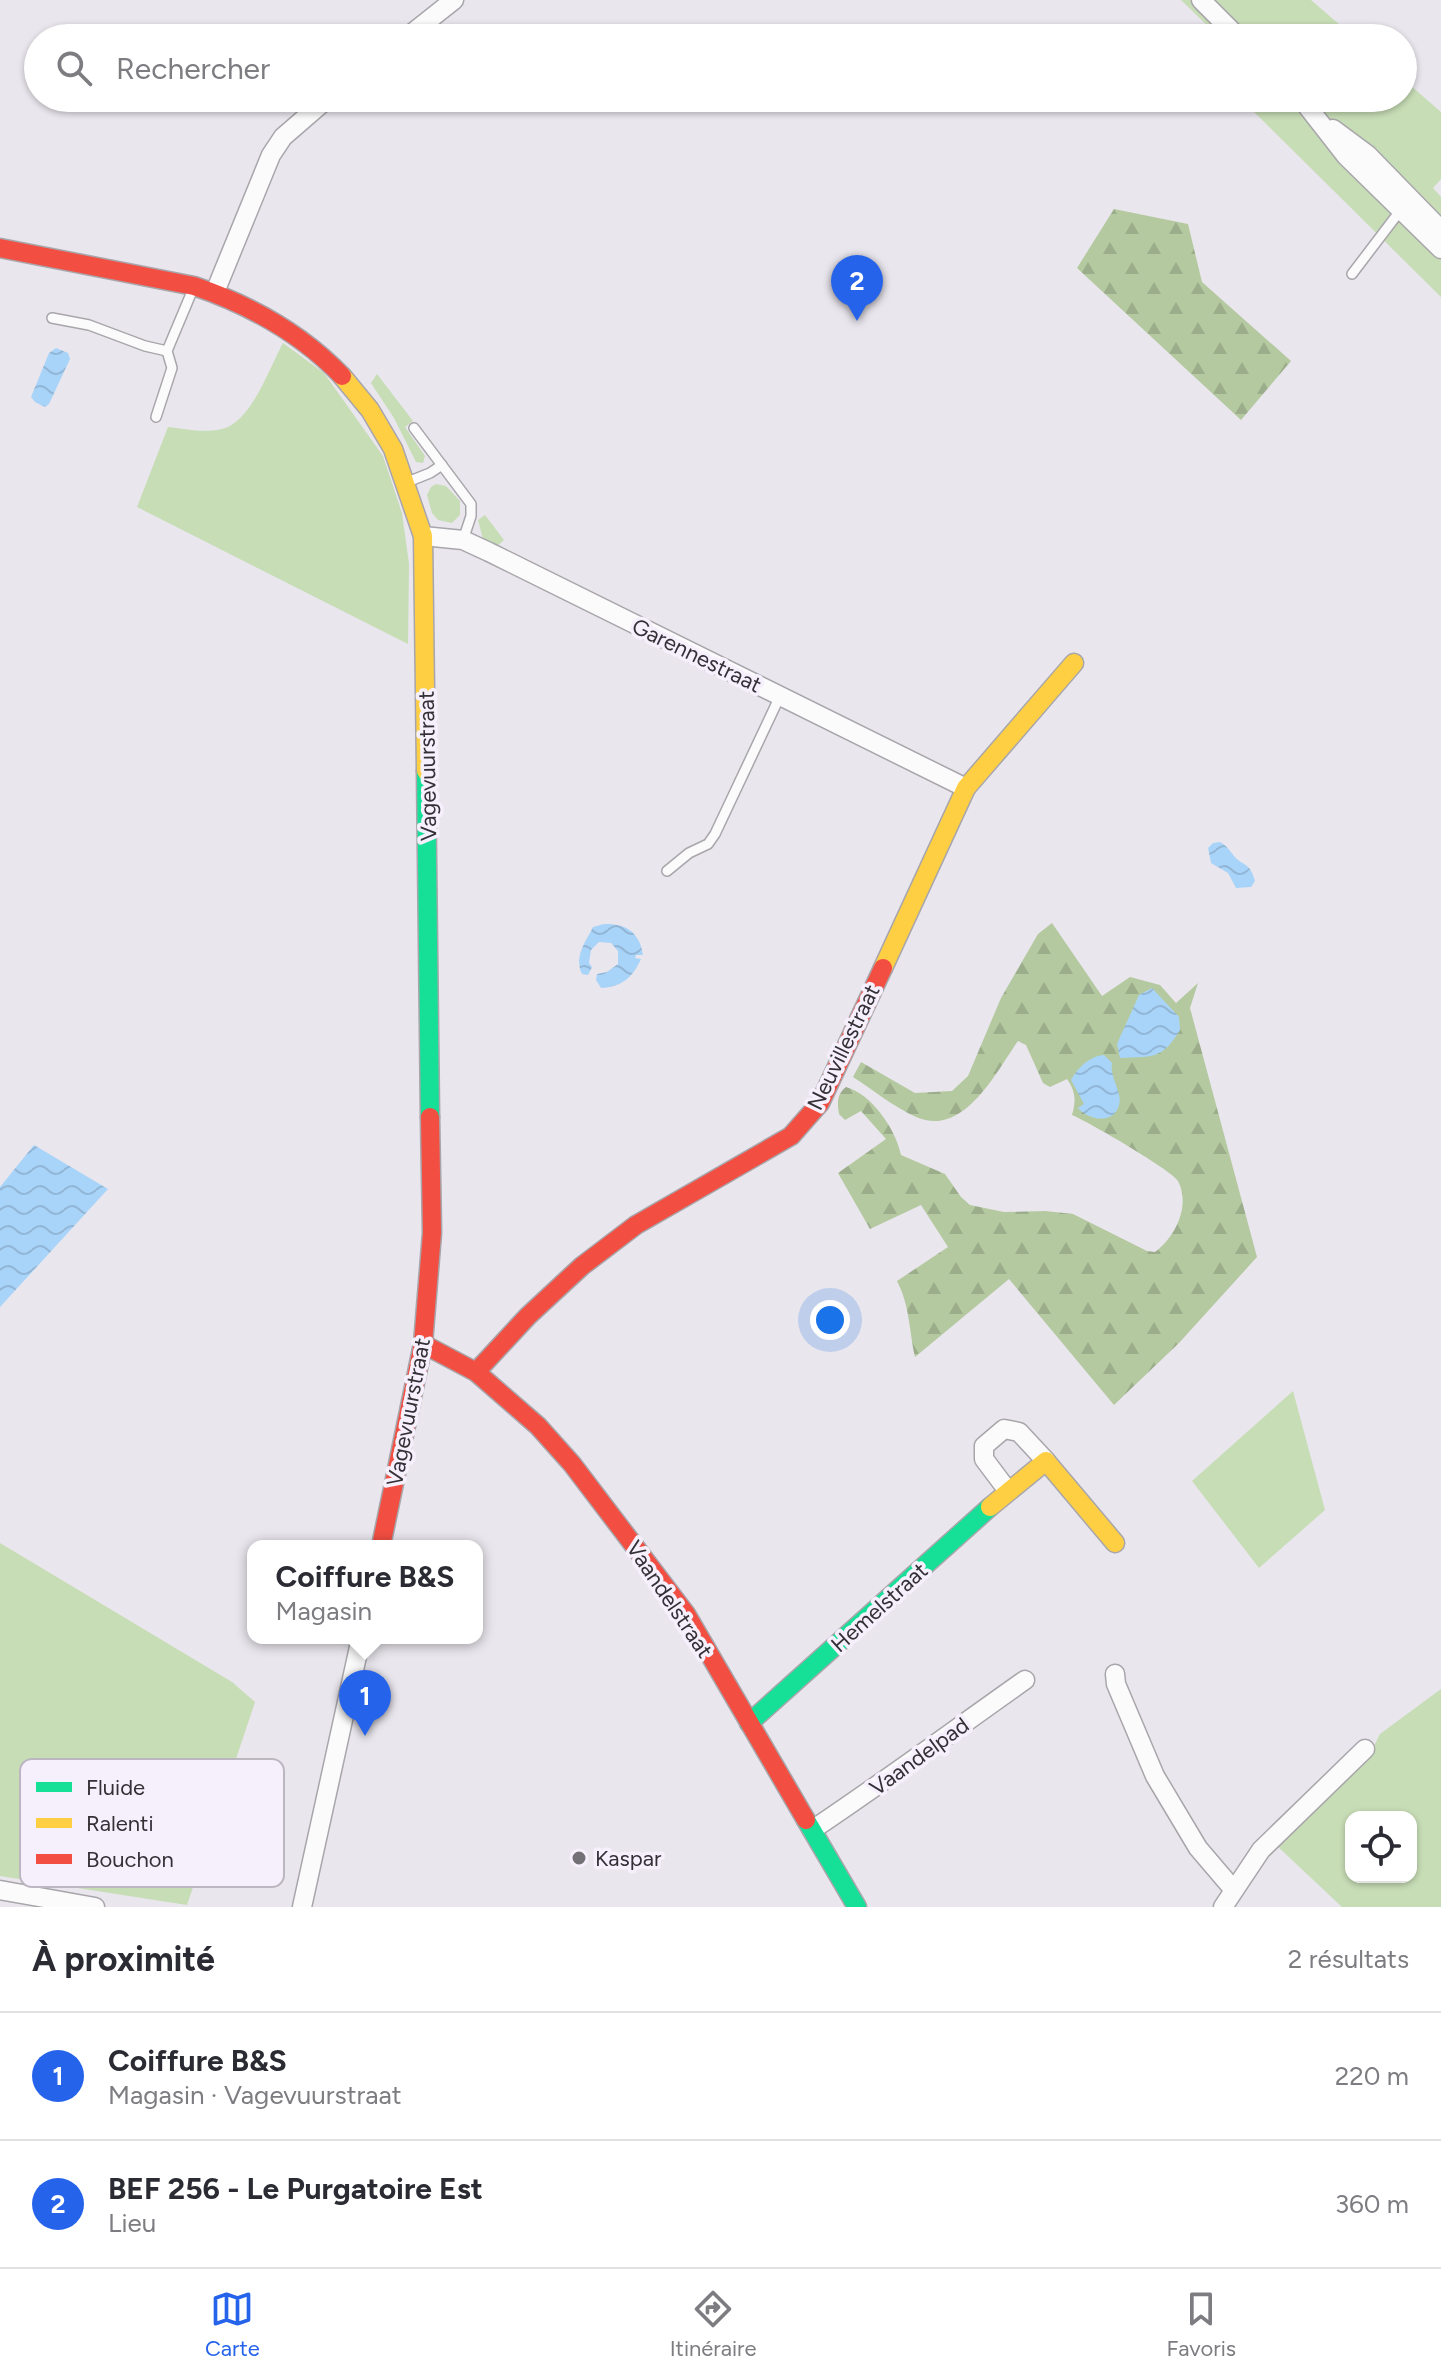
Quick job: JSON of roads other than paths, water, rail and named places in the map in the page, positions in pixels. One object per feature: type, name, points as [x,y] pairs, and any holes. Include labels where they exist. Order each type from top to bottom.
[{"type":"street","points":[[424,24],[454,0]]},
{"type":"street","points":[[1201,0],[1225,24]]},
{"type":"street","points":[[215,292],[271,155],[283,137],[312,112]]},
{"type":"street","points":[[1310,112],[1346,156],[1441,230]]},
{"type":"street","points":[[1405,205],[1441,249]]},
{"type":"street","name":"Vagevuurstraat","points":[[0,248],[194,286],[215,292],[276,320],[323,355],[361,396],[388,439],[423,536],[432,1233],[423,1344],[382,1540]]},
{"type":"street","name":"Garennestraat","points":[[423,536],[463,540],[966,788]]},
{"type":"street","name":"Neuvillestraat","points":[[476,1372],[528,1316],[582,1266],[636,1225],[791,1136],[805,1121],[820,1103],[966,788],[1074,663]]},
{"type":"street","name":"Vaandelstraat","points":[[423,1344],[476,1372],[538,1426],[581,1476],[686,1614],[857,1907]]},
{"type":"street","points":[[1008,1491],[984,1459],[984,1446],[1004,1429],[1019,1432],[1115,1543]]},
{"type":"street","name":"Hemelstraat","points":[[749,1723],[1008,1491],[1046,1461]]},
{"type":"street","points":[[302,1907],[360,1644]]},
{"type":"street","points":[[1115,1674],[1116,1684],[1155,1776],[1198,1848],[1233,1889]]},
{"type":"street","name":"Vaandelpad","points":[[812,1830],[915,1761],[938,1741],[1025,1680]]},
{"type":"street","points":[[1223,1907],[1261,1850],[1365,1749]]},
{"type":"street","points":[[0,1890],[95,1907]]},
{"type":"lane","points":[[1352,274],[1405,205]]},
{"type":"lane","points":[[156,417],[172,368],[167,351],[194,286]]},
{"type":"lane","points":[[52,318],[89,325],[167,351]]},
{"type":"lane","points":[[414,428],[471,504],[471,516],[463,540]]},
{"type":"lane","points":[[406,482],[442,465]]},
{"type":"lane","points":[[667,871],[689,853],[708,844],[780,696]]},
{"type":"water","points":[[56,348],[68,353],[70,359],[45,407],[31,397],[49,353]]},
{"type":"water","points":[[1220,842],[1251,871],[1255,881],[1251,887],[1236,888],[1228,873],[1211,863],[1208,848]]},
{"type":"water","points":[[604,924],[630,930],[639,940],[643,955],[636,955],[635,958],[641,959],[626,980],[601,988],[596,980],[597,974],[607,972],[618,964],[618,951],[611,943],[599,942],[591,950],[589,963],[592,967],[588,975],[582,974],[579,961],[593,927]]},
{"type":"water","points":[[1152,988],[1179,1017],[1180,1030],[1167,1047],[1155,1055],[1120,1058],[1117,1044],[1139,995]]},
{"type":"water","points":[[1104,1055],[1112,1063],[1120,1103],[1110,1117],[1099,1118],[1087,1115],[1078,1108],[1084,1104],[1071,1080],[1085,1063]]},
{"type":"water","points":[[34,1145],[108,1189],[0,1307],[0,1187]]},
{"type":"place","name":"BEF 256 - Le Purgatoire Est","points":[[857,321]]},
{"type":"place","name":"Coiffure B&S","points":[[365,1736]]},
{"type":"place","name":"Kaspar","points":[[579,1858]]}]
